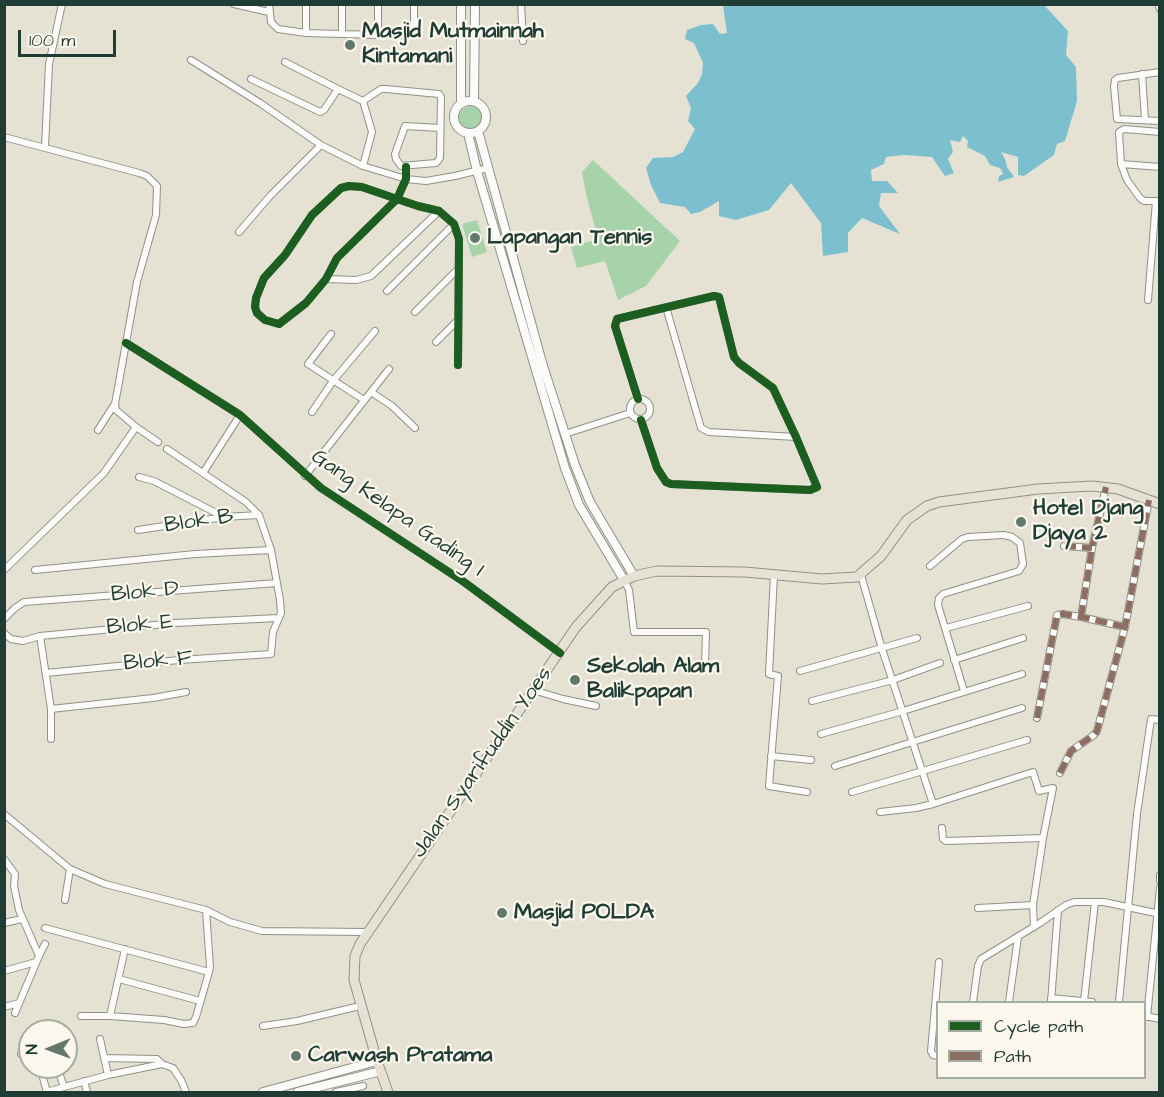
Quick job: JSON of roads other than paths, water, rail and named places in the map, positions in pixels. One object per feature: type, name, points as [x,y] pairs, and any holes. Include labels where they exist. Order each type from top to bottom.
[{"type":"highway","points":[[861,575],[881,556],[907,520],[927,506],[939,502],[1038,489],[1092,486],[1136,494],[1160,504]]},
{"type":"highway","name":"Jalan Syarifuddin Yoes","points":[[388,1092],[360,1006],[353,969],[355,956],[367,932],[576,627],[601,597],[624,580],[657,571],[745,572],[822,579],[844,579],[861,575]]},
{"type":"street","points":[[45,147],[49,64],[62,4]]},
{"type":"street","points":[[269,4],[273,26],[278,29],[306,33],[378,35],[411,34],[414,29],[414,4]]},
{"type":"street","points":[[306,4],[306,33]]},
{"type":"street","points":[[342,4],[342,33]]},
{"type":"street","points":[[378,4],[378,35]]},
{"type":"street","points":[[461,4],[461,104],[454,114],[455,123],[460,130],[468,133],[478,132],[484,125],[487,115],[483,106],[474,101],[461,104]]},
{"type":"street","points":[[474,101],[475,4]]},
{"type":"street","points":[[521,4],[523,41]]},
{"type":"street","points":[[1158,4],[1160,9]]},
{"type":"street","points":[[235,5],[269,12]]},
{"type":"street","points":[[191,60],[321,145],[363,166],[406,179],[426,180],[488,168]]},
{"type":"street","points":[[285,62],[363,101],[372,132],[363,166]]},
{"type":"street","points":[[1160,72],[1115,80],[1115,117],[1119,120],[1160,121]]},
{"type":"street","points":[[1142,74],[1145,120]]},
{"type":"street","points":[[251,79],[320,112],[324,110],[338,89]]},
{"type":"street","points":[[363,101],[381,89],[436,92],[441,97],[441,128],[440,158],[438,161],[406,167],[398,163],[395,154],[405,126],[441,128]]},
{"type":"street","points":[[1148,300],[1158,201],[1144,201],[1127,180],[1120,164],[1119,132],[1121,130],[1160,132]]},
{"type":"street","points":[[478,132],[552,421],[564,465],[579,505],[629,590],[634,632],[706,632],[705,665]]},
{"type":"street","points":[[468,133],[477,171],[540,367],[561,419],[574,462],[590,502],[634,576]]},
{"type":"street","points":[[4,137],[139,173],[147,176],[157,186],[156,215],[137,282],[115,407],[98,430]]},
{"type":"street","points":[[239,232],[270,196],[321,145]]},
{"type":"street","points":[[1120,164],[1160,166]]},
{"type":"street","points":[[406,167],[406,179],[397,199],[337,258],[326,279],[306,303],[279,324],[265,320],[257,313],[255,307],[264,278],[285,255],[312,215],[341,188],[362,187],[397,199],[439,211],[454,224],[459,239],[458,365]]},
{"type":"street","points":[[326,279],[356,280],[371,276],[439,211]]},
{"type":"street","points":[[387,291],[454,224]]},
{"type":"street","points":[[415,312],[459,269]]},
{"type":"street","points":[[638,399],[615,323],[620,317],[714,296],[719,297],[734,357],[773,388],[817,484],[814,489],[671,484],[666,482],[657,468],[641,420]]},
{"type":"street","points":[[666,307],[701,428],[709,432],[796,437]]},
{"type":"street","points":[[436,342],[457,321]]},
{"type":"street","points":[[312,412],[333,381],[375,331]]},
{"type":"street","points":[[331,334],[308,364],[364,400]]},
{"type":"street","name":"Gang Kelapa Gading I","points":[[126,343],[240,414],[305,476],[464,582],[560,653]]},
{"type":"street","points":[[305,476],[389,369]]},
{"type":"street","points":[[371,392],[392,406],[415,428]]},
{"type":"street","points":[[638,399],[644,399],[651,407],[646,418],[641,420],[630,413],[631,404],[638,399]]},
{"type":"street","points":[[115,407],[136,427],[158,442]]},
{"type":"street","points":[[566,434],[630,413]]},
{"type":"street","points":[[203,473],[240,414]]},
{"type":"street","points":[[552,421],[561,419]]},
{"type":"street","points":[[4,570],[105,472],[136,427]]},
{"type":"street","points":[[167,449],[246,502],[259,515],[271,550],[280,600],[281,613],[278,618]]},
{"type":"street","points":[[564,465],[574,462]]},
{"type":"street","points":[[139,477],[154,481],[224,517]]},
{"type":"street","points":[[1081,617],[1092,548],[1106,487]]},
{"type":"street","points":[[1060,773],[1071,751],[1097,731],[1125,627],[1149,500]]},
{"type":"street","name":"Blok B","points":[[138,530],[224,517],[259,515]]},
{"type":"street","points":[[930,566],[962,539],[968,537],[1004,535],[1020,543],[1023,564],[1019,571],[943,594],[939,598],[939,605],[964,691]]},
{"type":"street","points":[[1064,546],[1092,548]]},
{"type":"street","points":[[35,570],[195,554],[271,550]]},
{"type":"street","points":[[774,575],[770,674],[778,676],[769,786],[807,792]]},
{"type":"street","points":[[861,575],[882,649],[933,804]]},
{"type":"street","name":"Blok D","points":[[4,619],[24,602],[277,583]]},
{"type":"street","points":[[946,628],[1028,606]]},
{"type":"street","points":[[1036,718],[1054,620],[1060,614],[1125,627]]},
{"type":"street","name":"Blok E","points":[[4,633],[10,639],[23,641],[40,636],[175,623],[278,618]]},
{"type":"street","name":"Blok F","points":[[46,673],[270,654],[273,632],[278,618]]},
{"type":"street","points":[[40,636],[51,709],[51,739]]},
{"type":"street","points":[[800,670],[917,638]]},
{"type":"street","points":[[954,660],[1023,638]]},
{"type":"street","points":[[812,701],[892,680],[940,663]]},
{"type":"street","points":[[820,734],[1022,674]]},
{"type":"street","points":[[533,690],[596,706]]},
{"type":"street","points":[[51,709],[153,698],[186,692]]},
{"type":"street","points":[[834,766],[1022,708]]},
{"type":"street","points":[[1119,1001],[1137,814],[1149,730],[1151,719],[1160,720]]},
{"type":"street","points":[[852,792],[1027,740]]},
{"type":"street","points":[[771,756],[811,760]]},
{"type":"street","points":[[880,812],[933,804],[1033,772],[1039,791],[1053,788],[1033,905],[1034,927]]},
{"type":"street","points":[[4,814],[70,869],[105,884],[207,910],[231,922],[262,931],[367,932]]},
{"type":"street","points":[[942,828],[943,839],[946,841],[1043,838]]},
{"type":"street","points":[[4,860],[15,874],[16,901],[37,959]]},
{"type":"street","points":[[64,900],[70,869]]},
{"type":"street","points":[[1160,875],[1160,881]]},
{"type":"street","points":[[4,888],[14,886]]},
{"type":"street","points":[[1160,888],[1159,914],[1146,1017],[1160,1019]]},
{"type":"street","points":[[973,1001],[981,959],[1074,902],[1127,906],[1159,914]]},
{"type":"street","points":[[1058,910],[1051,1000],[1084,1001],[1095,902]]},
{"type":"street","points":[[978,908],[1033,905]]},
{"type":"street","points":[[81,1016],[164,1020],[189,1024],[195,1021],[211,960],[207,910]]},
{"type":"street","points":[[4,924],[22,919]]},
{"type":"street","points":[[45,928],[209,972]]},
{"type":"street","points":[[1009,1001],[1018,937]]},
{"type":"street","points":[[15,1013],[45,944]]},
{"type":"street","points":[[110,1016],[125,949]]},
{"type":"street","points":[[4,971],[37,959]]},
{"type":"street","points":[[936,1056],[931,1051],[939,962]]},
{"type":"street","points":[[119,979],[200,1000]]},
{"type":"street","points":[[4,1007],[19,1003]]},
{"type":"street","points":[[263,1026],[297,1021],[360,1006]]},
{"type":"street","points":[[100,1039],[108,1075]]},
{"type":"street","points":[[104,1058],[154,1059],[173,1068],[186,1092]]},
{"type":"street","points":[[263,1092],[377,1061]]},
{"type":"street","points":[[47,1092],[108,1075],[162,1064]]},
{"type":"street","points":[[298,1092],[381,1071]]},
{"type":"street","points":[[336,1092],[364,1089],[360,1076]]},
{"type":"street","points":[[315,1078],[317,1088]]},
{"type":"street","points":[[61,1079],[64,1087]]},
{"type":"street","points":[[84,1081],[87,1092]]},
{"type":"water","points":[[723,5],[1044,5],[1068,31],[1066,55],[1076,67],[1077,101],[1065,141],[1057,144],[1054,155],[1024,176],[1018,175],[1018,157],[1001,152],[1014,177],[998,182],[999,176],[1003,174],[1000,168],[990,165],[985,156],[967,147],[968,141],[963,136],[960,142],[950,140],[953,152],[948,159],[954,173],[945,176],[932,157],[904,155],[886,157],[884,164],[871,170],[872,181],[887,181],[898,193],[881,193],[879,206],[900,234],[862,218],[848,233],[848,252],[823,256],[821,223],[791,183],[769,210],[736,220],[719,216],[719,201],[700,212],[691,214],[685,207],[660,203],[646,168],[653,158],[673,157],[683,152],[695,129],[688,121],[691,108],[686,96],[698,83],[703,63],[694,43],[685,39],[687,30],[713,24],[720,34],[727,33]]},
{"type":"place","name":"Masjid Mutmainnah Kintamani","points":[[350,45]]},
{"type":"place","name":"Lapangan Tennis","points":[[475,238]]},
{"type":"place","name":"Hotel Djang Djaya 2","points":[[1021,522]]},
{"type":"place","name":"Sekolah Alam Balikpapan","points":[[575,680]]},
{"type":"place","name":"Masjid POLDA","points":[[502,913]]},
{"type":"place","name":"Carwash Pratama","points":[[296,1056]]}]
